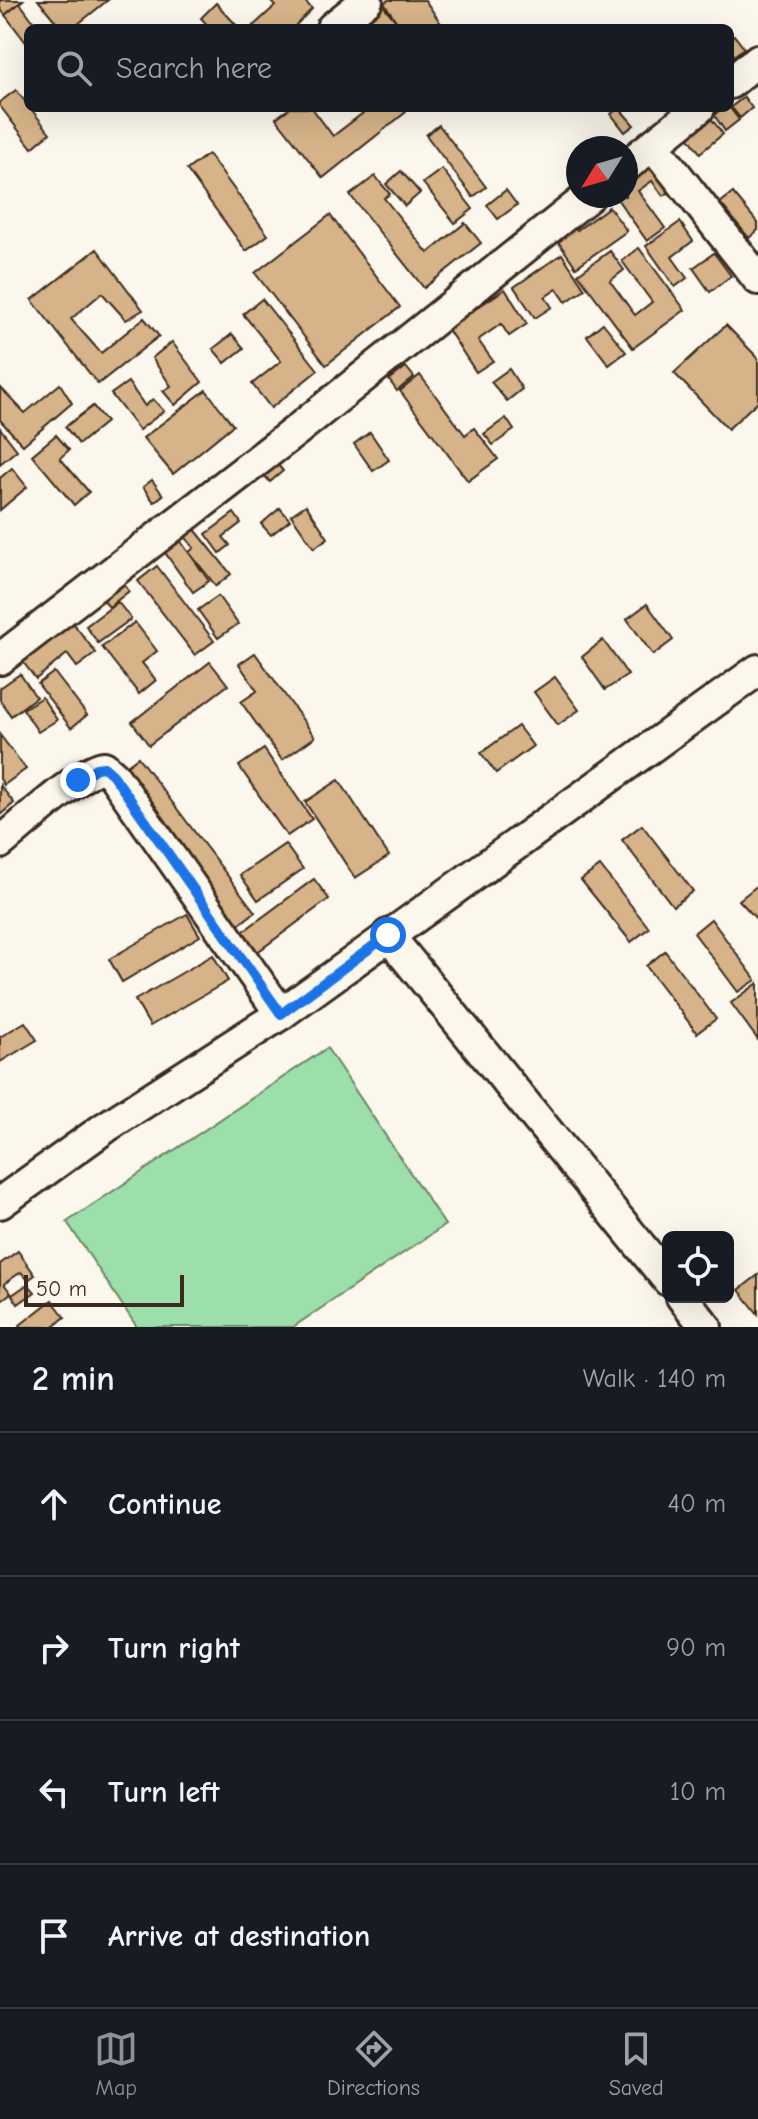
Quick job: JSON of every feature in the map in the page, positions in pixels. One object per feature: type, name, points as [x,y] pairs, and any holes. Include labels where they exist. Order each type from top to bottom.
[{"type":"street","points":[[337,24],[367,0]]},
{"type":"street","points":[[734,80],[758,60]]},
{"type":"street","points":[[638,157],[694,112]]},
{"type":"street","points":[[653,145],[758,279]]},
{"type":"street","points":[[0,659],[297,430],[574,208]]},
{"type":"street","points":[[0,1203],[106,1127],[281,1014],[758,670]]},
{"type":"street","points":[[0,843],[78,780],[96,768],[104,767],[113,775],[281,1014]]},
{"type":"street","points":[[388,935],[662,1273]]},
{"type":"street","points":[[687,1303],[706,1327]]},
{"type":"green space","points":[[327,1048],[445,1225],[293,1327],[137,1327],[67,1222]]},
{"type":"building","points":[[0,0],[23,0],[5,15],[0,8]]},
{"type":"building","points":[[38,0],[108,0],[78,24],[58,24]]},
{"type":"building","points":[[269,0],[304,0],[312,9],[297,24],[255,24],[275,6]]},
{"type":"building","points":[[388,0],[425,0],[441,24],[398,24],[384,3]]},
{"type":"building","points":[[20,3],[35,24],[24,24],[24,40],[5,15]]},
{"type":"building","points":[[216,3],[235,24],[206,24],[201,18]]},
{"type":"building","points":[[382,4],[399,24],[357,24]]},
{"type":"building","points":[[734,35],[744,48],[734,56]]},
{"type":"building","points":[[16,90],[24,100],[24,112],[33,112],[50,133],[32,148],[0,102]]},
{"type":"building","points":[[744,97],[752,108],[740,118],[734,111],[734,105]]},
{"type":"building","points":[[284,112],[315,112],[333,136],[362,112],[406,112],[323,178],[276,118]]},
{"type":"building","points":[[623,112],[634,125],[625,132],[611,114]]},
{"type":"building","points":[[717,112],[733,112],[739,120],[725,131],[714,115]]},
{"type":"building","points":[[710,117],[723,134],[700,153],[687,135]]},
{"type":"building","points":[[439,125],[486,187],[473,197],[426,135]]},
{"type":"building","points":[[208,154],[268,235],[246,251],[187,170]]},
{"type":"building","points":[[646,158],[670,192],[663,196],[652,181],[638,191],[638,164]]},
{"type":"building","points":[[442,169],[473,209],[455,223],[423,183]]},
{"type":"building","points":[[401,171],[420,193],[405,206],[386,184]]},
{"type":"building","points":[[375,176],[390,194],[384,198],[428,253],[465,223],[481,243],[424,288],[350,195]]},
{"type":"building","points":[[506,190],[517,205],[498,219],[487,205]]},
{"type":"building","points":[[638,191],[665,228],[647,241],[624,208],[638,208]]},
{"type":"building","points":[[733,193],[758,223],[758,230],[749,238],[720,203]]},
{"type":"building","points":[[610,208],[627,231],[576,267],[554,236],[572,223],[577,230]]},
{"type":"building","points":[[330,215],[400,307],[326,365],[255,273]]},
{"type":"building","points":[[680,222],[693,241],[672,257],[687,278],[675,287],[646,246]]},
{"type":"building","points":[[639,248],[685,310],[633,348],[578,274],[610,251],[624,270],[610,281],[635,315],[652,302],[622,261]]},
{"type":"building","points":[[97,249],[143,310],[126,320],[102,293],[71,319],[101,353],[144,318],[159,336],[98,384],[32,300]]},
{"type":"building","points":[[714,253],[731,276],[710,292],[693,268]]},
{"type":"building","points":[[562,254],[585,289],[566,302],[557,289],[545,297],[552,307],[535,318],[514,287]]},
{"type":"building","points":[[505,289],[527,324],[509,336],[501,324],[478,340],[493,361],[476,372],[447,328]]},
{"type":"building","points":[[262,299],[318,370],[271,408],[252,384],[281,361],[243,314]]},
{"type":"building","points":[[603,323],[626,352],[609,365],[587,336]]},
{"type":"building","points":[[726,325],[758,358],[758,401],[728,429],[674,373]]},
{"type":"building","points":[[232,334],[244,348],[225,363],[213,349]]},
{"type":"building","points":[[172,342],[202,382],[175,405],[163,391],[171,386],[152,358]]},
{"type":"building","points":[[406,367],[414,377],[397,391],[389,380]]},
{"type":"building","points":[[509,369],[522,389],[507,401],[491,382]]},
{"type":"building","points":[[420,375],[465,435],[474,428],[498,459],[468,481],[400,391]]},
{"type":"building","points":[[128,382],[145,406],[153,399],[164,411],[139,430],[111,394]]},
{"type":"building","points":[[60,384],[72,403],[23,445],[0,420],[0,387],[25,413]]},
{"type":"building","points":[[206,390],[233,425],[173,474],[143,438]]},
{"type":"building","points":[[93,406],[106,422],[79,444],[65,427]]},
{"type":"building","points":[[506,418],[514,430],[493,445],[484,434]]},
{"type":"building","points":[[0,428],[17,450],[0,464]]},
{"type":"building","points":[[370,432],[389,460],[373,471],[354,444]]},
{"type":"building","points":[[56,435],[69,450],[60,458],[89,492],[74,505],[32,455]]},
{"type":"building","points":[[272,458],[283,471],[270,482],[259,469]]},
{"type":"building","points":[[12,468],[27,487],[0,510],[0,478]]},
{"type":"building","points":[[152,480],[163,495],[154,502],[143,487]]},
{"type":"building","points":[[306,505],[328,538],[314,548],[291,515]]},
{"type":"building","points":[[280,508],[290,520],[271,535],[261,524]]},
{"type":"building","points":[[234,513],[241,523],[223,537],[230,545],[220,553],[206,534]]},
{"type":"building","points":[[193,527],[231,574],[216,586],[189,552],[194,548],[184,535]]},
{"type":"building","points":[[177,536],[209,581],[193,592],[161,547]]},
{"type":"building","points":[[157,566],[214,641],[195,655],[138,581]]},
{"type":"building","points":[[118,577],[129,591],[109,607],[98,593]]},
{"type":"building","points":[[218,596],[238,624],[218,638],[198,610]]},
{"type":"building","points":[[118,602],[131,619],[98,643],[86,626]]},
{"type":"building","points":[[647,604],[673,640],[653,655],[627,619]]},
{"type":"building","points":[[135,622],[157,651],[142,663],[156,680],[139,694],[102,647]]},
{"type":"building","points":[[73,623],[96,653],[77,667],[67,654],[36,679],[23,662]]},
{"type":"building","points":[[603,640],[628,675],[605,690],[582,657]]},
{"type":"building","points":[[255,653],[315,737],[282,760],[241,702],[257,691],[239,664]]},
{"type":"building","points":[[210,662],[228,685],[149,745],[132,722]]},
{"type":"building","points":[[54,672],[87,715],[71,728],[38,684]]},
{"type":"building","points":[[20,674],[36,697],[11,716],[0,700],[0,688]]},
{"type":"building","points":[[555,677],[579,710],[558,725],[534,692]]},
{"type":"building","points":[[42,697],[57,720],[38,732],[23,709]]},
{"type":"building","points":[[518,726],[533,746],[496,773],[481,753]]},
{"type":"building","points":[[0,735],[26,769],[4,785],[0,779]]},
{"type":"building","points":[[264,749],[312,819],[287,836],[239,766]]},
{"type":"building","points":[[138,757],[255,912],[237,926],[119,771]]},
{"type":"building","points":[[339,780],[389,856],[355,878],[305,802]]},
{"type":"building","points":[[0,785],[14,803],[0,815]]},
{"type":"building","points":[[642,825],[693,891],[673,906],[622,840]]},
{"type":"building","points":[[285,844],[303,869],[258,900],[240,875]]},
{"type":"building","points":[[600,866],[649,928],[631,942],[581,880]]},
{"type":"building","points":[[314,879],[329,899],[256,953],[241,933]]},
{"type":"building","points":[[758,885],[758,921],[739,900]]},
{"type":"building","points":[[187,914],[200,936],[122,982],[109,959]]},
{"type":"building","points":[[711,919],[756,980],[738,992],[694,933]]},
{"type":"building","points":[[665,951],[716,1019],[697,1033],[646,966]]},
{"type":"building","points":[[213,955],[228,981],[150,1026],[135,1000]]},
{"type":"building","points":[[758,983],[758,1040],[731,1003]]},
{"type":"building","points":[[25,1022],[37,1040],[0,1062],[0,1037]]},
{"type":"building","points":[[18,1251],[35,1275],[28,1280],[21,1272],[4,1284],[11,1293],[0,1301],[0,1264]]},
{"type":"building","points":[[758,1275],[758,1314],[739,1290]]},
{"type":"building","points":[[28,1284],[35,1292],[18,1304],[12,1295]]},
{"type":"building","points":[[52,1300],[65,1317],[53,1327],[21,1327],[20,1325]]},
{"type":"route","points":[[78,780],[96,768],[104,767],[113,775],[281,1014],[388,935]]}]
